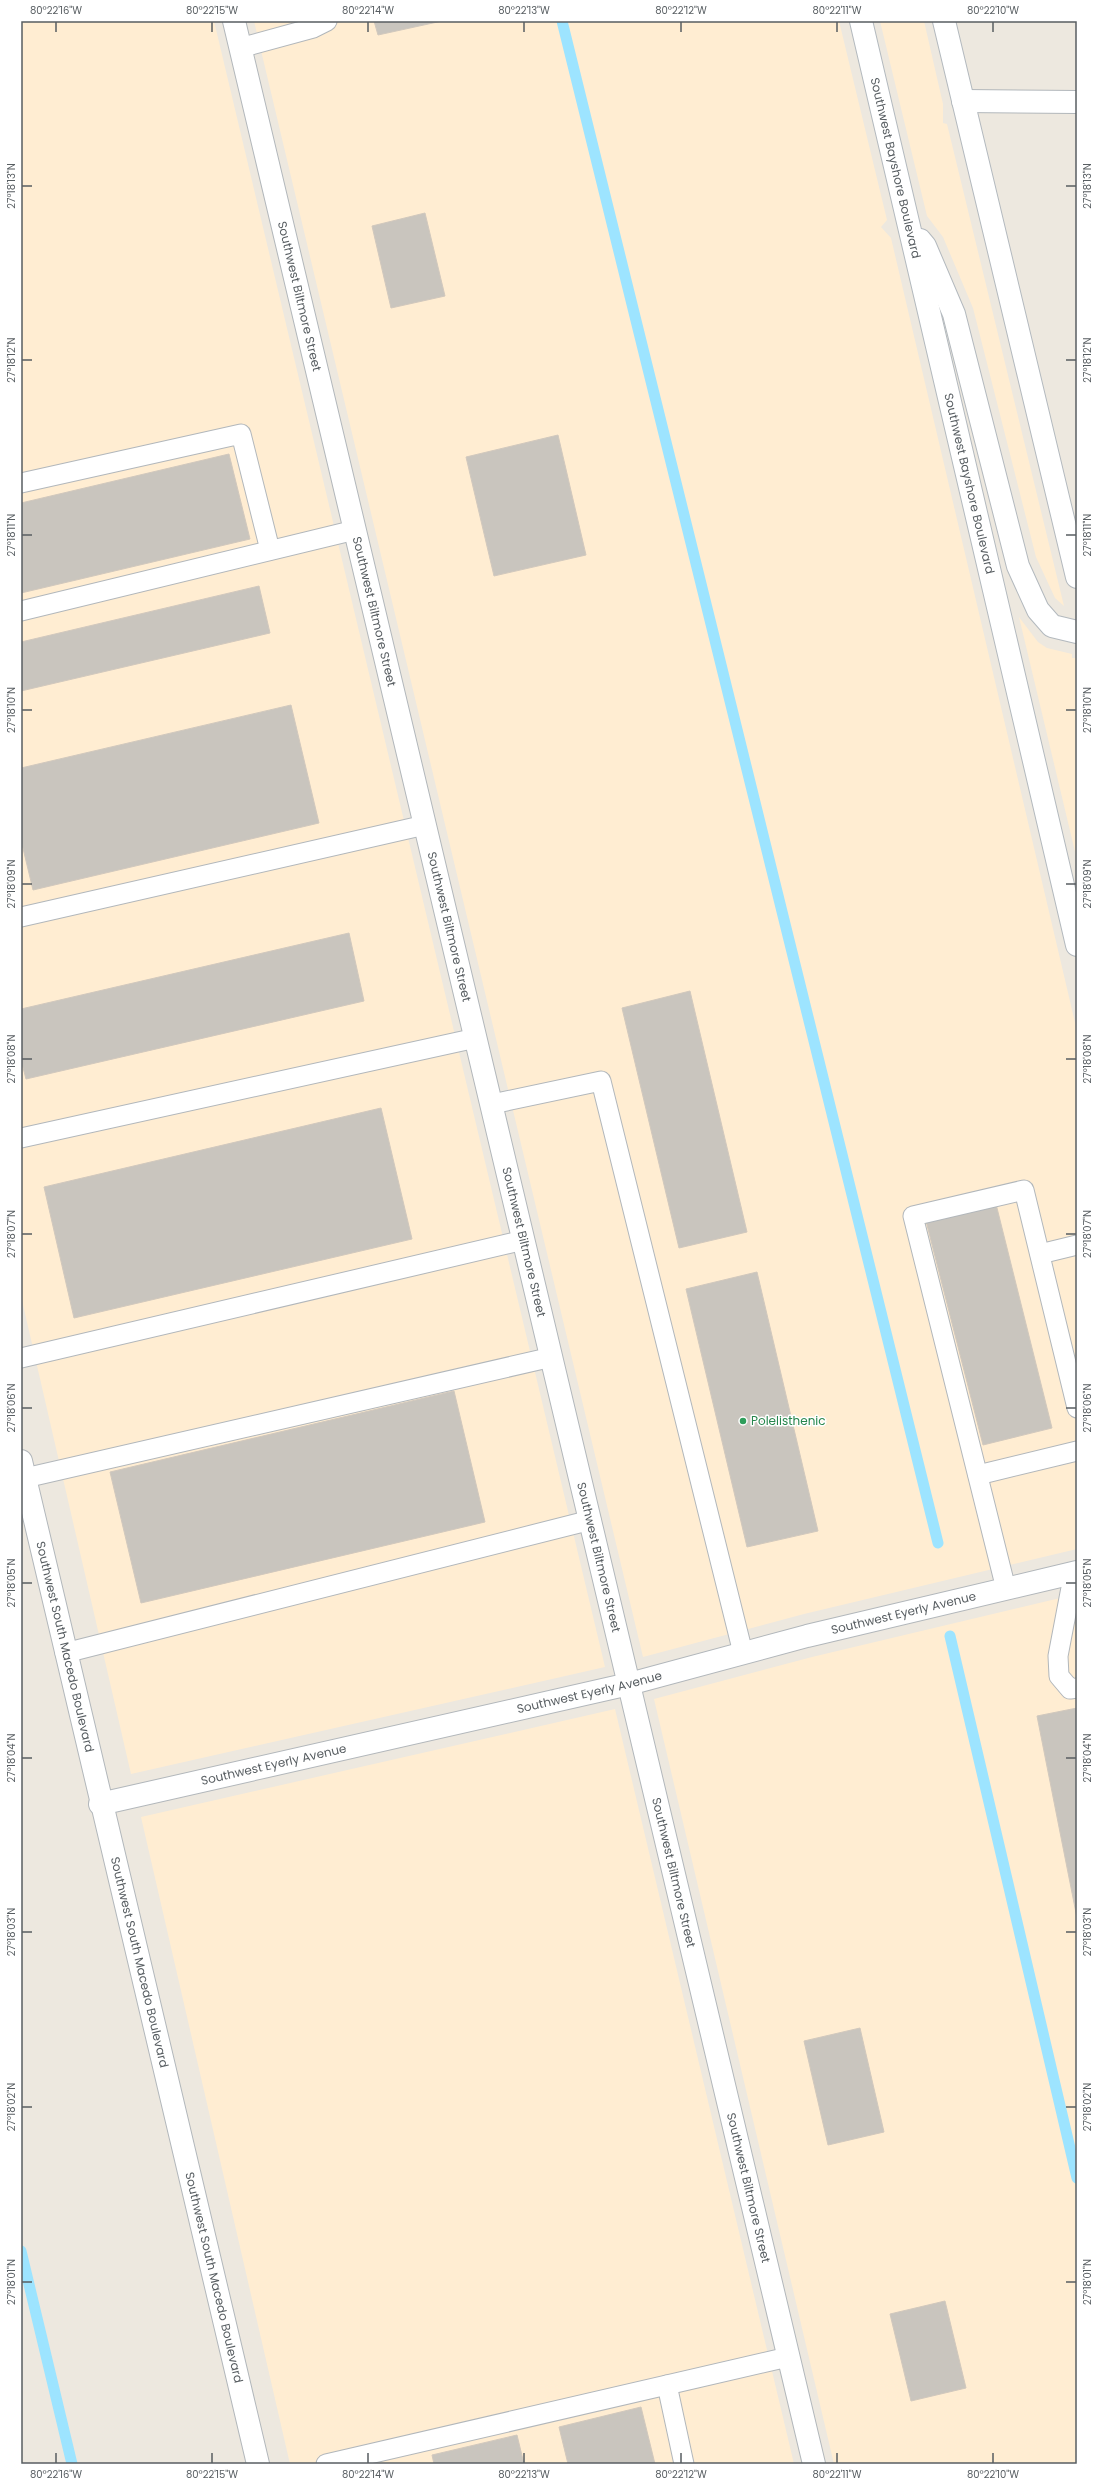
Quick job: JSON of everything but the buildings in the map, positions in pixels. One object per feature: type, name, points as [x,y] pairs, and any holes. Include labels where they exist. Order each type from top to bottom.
[{"type":"street","name":"Southwest Biltmore Street","points":[[234,21],[814,2464]]},
{"type":"street","name":"Southwest Bayshore Boulevard","points":[[861,21],[1077,945]]},
{"type":"street","points":[[944,21],[962,102],[1077,577]]},
{"type":"street","points":[[962,102],[1077,102]]},
{"type":"street","points":[[909,227],[926,246],[954,314],[1018,566],[1038,610],[1052,626],[1077,632]]},
{"type":"street","name":"Southwest South Macedo Boulevard","points":[[23,1469],[100,1804],[258,2464]]},
{"type":"street","name":"Southwest Eyerly Avenue","points":[[100,1804],[629,1684],[744,1653],[1075,1572]]},
{"type":"lane","points":[[240,48],[313,28],[327,21]]},
{"type":"lane","points":[[21,483],[241,434],[270,550]]},
{"type":"lane","points":[[21,611],[355,530]]},
{"type":"lane","points":[[21,917],[425,825]]},
{"type":"lane","points":[[21,1138],[476,1038]]},
{"type":"lane","points":[[492,1104],[601,1081],[744,1653]]},
{"type":"lane","points":[[1006,1589],[913,1216],[1024,1190],[1077,1408]]},
{"type":"lane","points":[[21,1358],[524,1240]]},
{"type":"lane","points":[[1040,1254],[1077,1245]]},
{"type":"lane","points":[[23,1469],[552,1357]]},
{"type":"lane","points":[[978,1475],[1077,1451]]},
{"type":"lane","points":[[65,1653],[591,1520]]},
{"type":"lane","points":[[1075,1572],[1058,1656],[1059,1676],[1070,1689],[1077,1688]]},
{"type":"lane","points":[[326,2464],[392,2456],[667,2385],[788,2357]]},
{"type":"lane","points":[[667,2385],[684,2464]]},
{"type":"shaded area","points":[[21,21],[214,21],[605,1667],[131,1774],[21,1296]]},
{"type":"shaded area","points":[[254,21],[839,21],[887,220],[881,227],[891,238],[1077,1031],[1077,1549],[804,1614],[643,1657]]},
{"type":"shaded area","points":[[880,21],[924,21],[943,104],[943,123],[947,124],[1064,606],[1055,598],[1036,557],[973,308],[943,237],[927,216]]},
{"type":"shaded area","points":[[1019,617],[1038,642],[1047,648],[1072,654],[1072,658],[1076,658],[1077,860]]},
{"type":"shaded area","points":[[1077,1594],[1077,2464],[834,2464],[654,1699],[812,1657]]},
{"type":"shaded area","points":[[615,1709],[794,2464],[290,2464],[141,1817]]},
{"type":"waterway","points":[[562,21],[938,1543]]},
{"type":"waterway","points":[[950,1636],[1077,2178]]},
{"type":"waterway","points":[[21,2251],[72,2464]]},
{"type":"place","name":"Polelisthenic","points":[[743,1421]]}]
